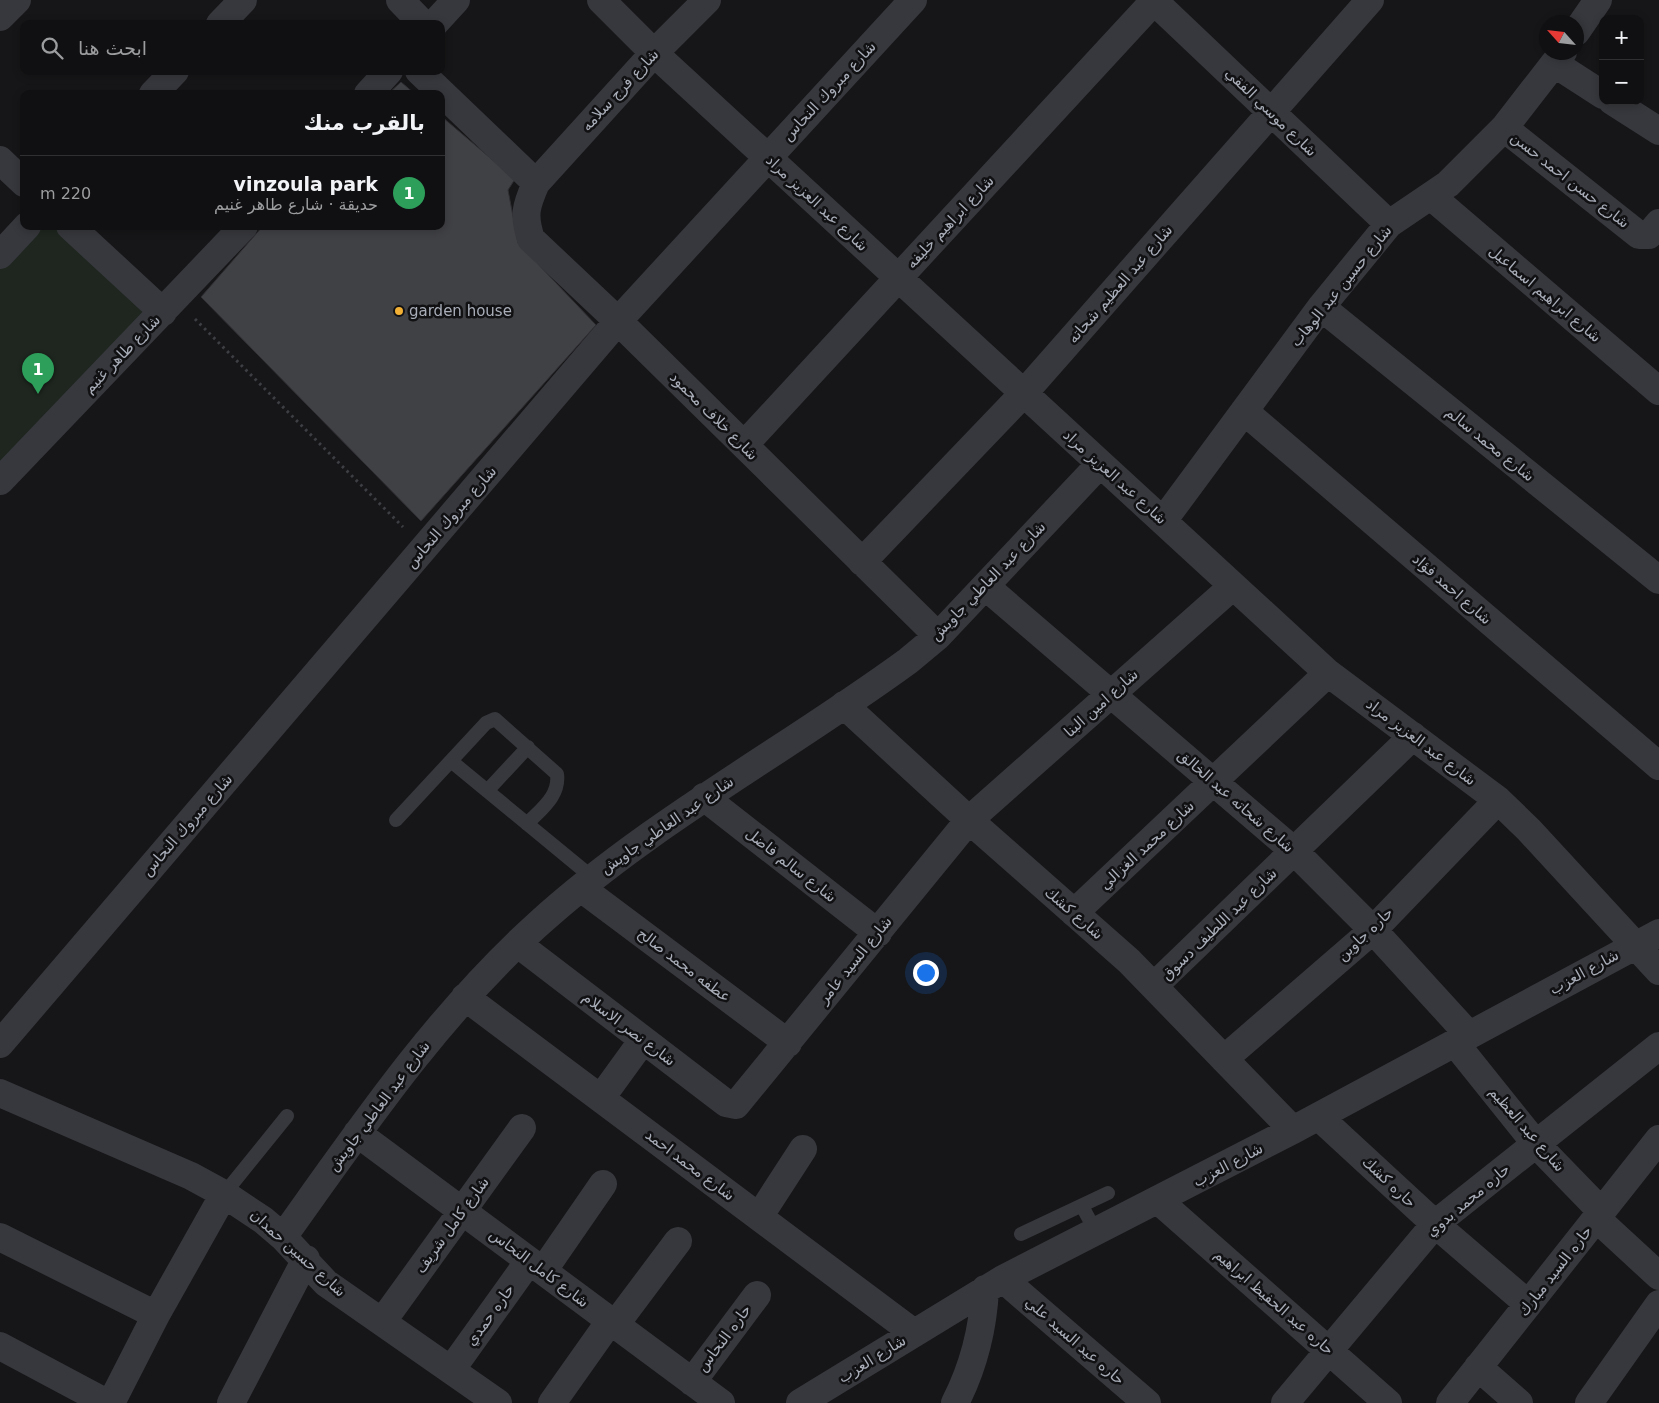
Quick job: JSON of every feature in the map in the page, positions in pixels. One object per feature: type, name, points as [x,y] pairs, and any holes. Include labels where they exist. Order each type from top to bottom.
[{"type":"street","points":[[0,17],[17,0]]},
{"type":"street","points":[[224,20],[243,0]]},
{"type":"street","points":[[400,0],[419,20]]},
{"type":"street","points":[[438,20],[456,0]]},
{"type":"street","name":"شارع عبد العزيز مراد","points":[[601,0],[654,53],[1328,673],[1498,800],[1647,938],[1659,971]]},
{"type":"street","name":"شارع فرج سلامه","points":[[536,183],[654,53],[707,0]]},
{"type":"street","name":"شارع مبروك النحاس","points":[[0,1044],[618,321],[913,0]]},
{"type":"street","name":"شارع موسي الفقي","points":[[1154,0],[1389,224]]},
{"type":"street","name":"شارع ابراهيم خليفه","points":[[744,445],[1154,0]]},
{"type":"street","name":"شارع عبد العظيم شحاته","points":[[862,562],[1024,394],[1370,0]]},
{"type":"street","points":[[1584,20],[1596,1]]},
{"type":"street","name":"شارع حسين عبد الوهاب","points":[[1163,521],[1321,307],[1389,224],[1432,197],[1448,184],[1504,128],[1557,60]]},
{"type":"street","points":[[1561,60],[1599,92]]},
{"type":"street","points":[[157,90],[171,75]]},
{"type":"street","points":[[372,90],[385,75]]},
{"type":"street","points":[[423,75],[439,90]]},
{"type":"street","points":[[445,96],[536,183]]},
{"type":"street","points":[[1618,105],[1659,131]]},
{"type":"street","name":"شارع حسن احمد حسن","points":[[1504,128],[1639,235],[1649,235],[1659,223]]},
{"type":"street","points":[[0,160],[20,179]]},
{"type":"street","name":"شارع خلاف محمود","points":[[536,183],[526,209],[525,220],[531,239],[618,321],[938,636]]},
{"type":"street","name":"شارع ابراهيم اسماعيل","points":[[1432,197],[1659,391]]},
{"type":"street","points":[[0,255],[23,230]]},
{"type":"street","points":[[75,230],[169,306]]},
{"type":"street","name":"شارع طاهر غنيم","points":[[0,481],[240,230]]},
{"type":"street","name":"شارع محمد سالم","points":[[1321,307],[1659,580]]},
{"type":"street","name":"شارع احمد فؤاد","points":[[1244,411],[1659,766]]},
{"type":"street","name":"شارع عبد العاطي جاويش","points":[[283,1237],[409,1063],[465,997],[518,944],[611,862],[704,797],[908,661],[938,636],[1100,464]]},
{"type":"street","name":"شارع شحاته عبد الخالق","points":[[985,586],[1294,851],[1373,930],[1462,1039]]},
{"type":"street","name":"شارع امين البنا","points":[[969,820],[1233,586]]},
{"type":"street","name":"شارع محمد الغزالي","points":[[1074,913],[1328,673]]},
{"type":"street","name":"شارع كشك","points":[[844,705],[1154,986],[1293,1130]]},
{"type":"street","name":"شارع عبد اللطيف دسوق","points":[[1154,986],[1413,736]]},
{"type":"street","name":"شارع سالم فاضل","points":[[704,797],[878,932]]},
{"type":"street","name":"حاره جاوين","points":[[1224,1059],[1373,930],[1498,800]]},
{"type":"street","name":"شارع السيد عامر","points":[[742,1100],[969,820]]},
{"type":"street","name":"عطفه محمد صالح","points":[[587,883],[788,1043]]},
{"type":"street","name":"شارع العزب","points":[[800,1403],[994,1284],[1159,1201],[1319,1117],[1647,938]]},
{"type":"street","name":"شارع نصر الاسلام","points":[[518,944],[726,1103],[736,1104],[742,1100]]},
{"type":"street","name":"شارع محمد احمد","points":[[465,997],[914,1333]]},
{"type":"street","name":"شارع عبد العظيم","points":[[1462,1039],[1536,1144],[1599,1215],[1659,1276]]},
{"type":"street","points":[[600,1098],[643,1040]]},
{"type":"street","name":"حاره محمد بدوي","points":[[1285,1403],[1434,1224],[1659,1046]]},
{"type":"street","name":"شارع حسين حمدان","points":[[0,1093],[191,1176],[224,1194],[263,1220],[283,1237],[306,1259],[326,1283],[498,1403]]},
{"type":"street","name":"حاره كشك","points":[[1319,1117],[1434,1224],[1528,1304]]},
{"type":"street","name":"شارع كامل شريف","points":[[382,1322],[522,1128]]},
{"type":"street","name":"شارع كامل النحاس","points":[[358,1133],[721,1403]]},
{"type":"street","name":"حاره السيد مبارك","points":[[1450,1403],[1659,1139]]},
{"type":"street","points":[[759,1217],[803,1149]]},
{"type":"street","name":"حاره حمدي","points":[[451,1370],[604,1184]]},
{"type":"street","points":[[112,1403],[156,1315],[224,1194]]},
{"type":"street","name":"حاره عبد الحفيظ ابراهيم","points":[[1159,1201],[1388,1403]]},
{"type":"street","points":[[0,1237],[156,1315]]},
{"type":"street","points":[[552,1403],[678,1241]]},
{"type":"street","points":[[231,1403],[306,1259]]},
{"type":"street","points":[[955,1403],[975,1358],[994,1284]]},
{"type":"street","name":"حاره عيد السيد علي","points":[[994,1284],[1142,1401]]},
{"type":"street","name":"حاره النحاس","points":[[692,1382],[757,1295]]},
{"type":"street","points":[[1589,1403],[1659,1304]]},
{"type":"street","points":[[0,1346],[107,1403]]},
{"type":"street","points":[[1478,1367],[1518,1403]]},
{"type":"lane","points":[[396,820],[490,720],[501,722],[557,774],[558,783],[553,797],[527,824]]},
{"type":"lane","points":[[487,791],[528,747]]},
{"type":"lane","points":[[451,761],[527,824],[587,883]]},
{"type":"lane","points":[[224,1194],[287,1116]]},
{"type":"lane","points":[[1021,1234],[1108,1193]]},
{"type":"lane","points":[[1082,1206],[1096,1232]]},
{"type":"path","points":[[169,306],[424,548]]},
{"type":"shaded area","points":[[28,230],[60,230],[151,316],[0,473],[0,260]]},
{"type":"building","points":[[401,82],[410,90],[392,90]]},
{"type":"building","name":"garden house","points":[[445,119],[515,179],[508,190],[518,243],[596,325],[421,521],[201,297],[260,230],[445,230]]},
{"type":"place","name":"garden house","points":[[399,311]]},
{"type":"place","name":"vinzoula park","points":[[38,394]]}]
